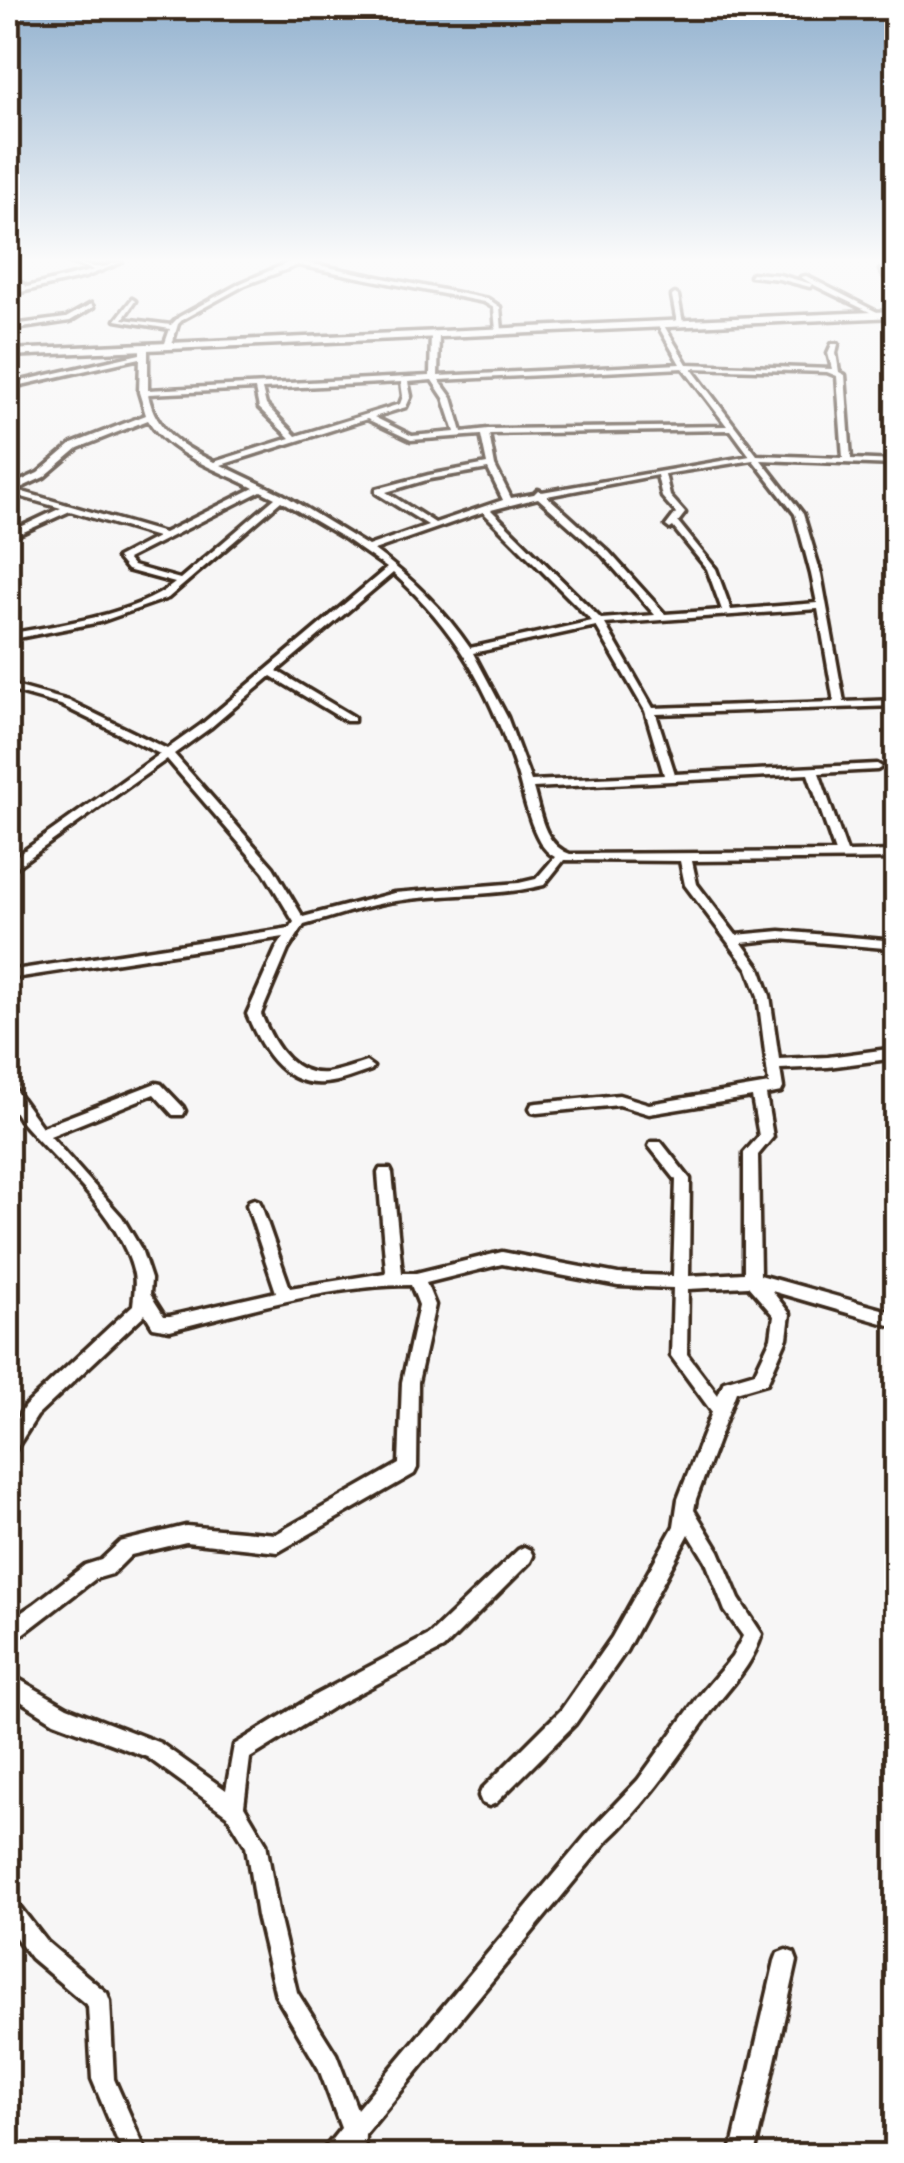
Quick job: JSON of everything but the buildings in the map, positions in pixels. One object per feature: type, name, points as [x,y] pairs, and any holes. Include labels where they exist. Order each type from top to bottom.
[{"type":"street","points":[[8,386],[98,363]]},
{"type":"street","points":[[144,363],[143,392],[150,416],[163,435],[280,497],[394,567],[469,651],[502,712],[543,839],[561,857],[896,855]]},
{"type":"street","points":[[434,363],[434,378],[448,398],[458,433]]},
{"type":"street","points":[[683,363],[799,514],[839,702]]},
{"type":"street","points":[[834,363],[844,393],[847,460]]},
{"type":"street","points":[[143,392],[685,366],[836,371]]},
{"type":"street","points":[[215,464],[406,403],[404,380]]},
{"type":"street","points":[[258,387],[262,406],[294,438]]},
{"type":"street","points":[[150,416],[75,446],[35,479],[8,490],[164,536]]},
{"type":"street","points":[[368,416],[412,438],[487,432],[734,428]]},
{"type":"street","points":[[487,432],[490,466],[508,501]]},
{"type":"street","points":[[366,548],[538,493],[660,472],[757,457],[896,463]]},
{"type":"street","points":[[432,525],[379,492],[490,466]]},
{"type":"street","points":[[660,472],[666,497],[681,513],[672,524],[711,569],[728,612]]},
{"type":"street","points":[[182,582],[130,568],[122,561],[126,554],[262,488]]},
{"type":"street","points":[[538,493],[606,554],[662,618]]},
{"type":"street","points":[[8,637],[127,612],[165,596],[280,497]]},
{"type":"street","points":[[484,508],[599,622],[650,710],[671,778]]},
{"type":"street","points":[[8,536],[66,509]]},
{"type":"street","points":[[8,867],[168,754],[272,673],[394,567]]},
{"type":"street","points":[[469,651],[599,622],[821,606]]},
{"type":"street","points":[[272,673],[350,718]]},
{"type":"street","points":[[8,687],[65,703],[168,754],[268,870],[297,926]]},
{"type":"street","points":[[650,710],[839,702],[896,704]]},
{"type":"street","points":[[527,785],[877,767]]},
{"type":"street","points":[[812,771],[842,855]]},
{"type":"street","points":[[537,1108],[619,1100],[649,1109],[776,1088],[764,996],[754,968],[691,885],[685,856]]},
{"type":"street","points":[[8,975],[297,926],[394,897],[519,887],[540,882],[561,857]]},
{"type":"street","points":[[297,926],[254,1014],[263,1042],[300,1076],[324,1080],[366,1066]]},
{"type":"street","points":[[731,940],[780,935],[896,945]]},
{"type":"street","points":[[775,1064],[896,1053]]},
{"type":"street","points":[[43,1133],[156,1088],[178,1111]]},
{"type":"street","points":[[488,1796],[568,1718],[599,1674],[684,1528],[686,1512],[730,1386],[761,1378],[779,1338],[782,1314],[752,1279],[751,1154],[766,1137],[758,1090]]},
{"type":"street","points":[[8,1091],[21,1117],[43,1133],[126,1234],[146,1290],[142,1308],[31,1411],[8,1447]]},
{"type":"street","points":[[656,1146],[683,1178],[679,1356],[720,1410]]},
{"type":"street","points":[[384,1173],[394,1273],[388,1279]]},
{"type":"street","points":[[254,1205],[285,1296]]},
{"type":"street","points":[[144,1298],[160,1322],[170,1324],[285,1296],[388,1279],[416,1279],[502,1258],[618,1280],[682,1283],[752,1279],[896,1320]]},
{"type":"street","points":[[8,1628],[15,1628],[92,1571],[106,1568],[126,1548],[186,1534],[278,1543],[408,1468],[410,1382],[427,1305],[416,1279]]},
{"type":"street","points":[[332,2156],[601,1833],[636,1803],[711,1696],[746,1658],[753,1634],[732,1605],[712,1557],[686,1512]]},
{"type":"street","points":[[234,1808],[241,1752],[324,1701],[436,1642],[524,1556]]},
{"type":"street","points":[[8,1682],[61,1716],[153,1750],[234,1808],[256,1842],[268,1916],[288,1996],[328,2062],[354,2130],[352,2156]]},
{"type":"street","points":[[8,1910],[39,1950],[99,2001],[103,2079],[136,2156]]},
{"type":"street","points":[[742,2156],[786,1962]]}]
